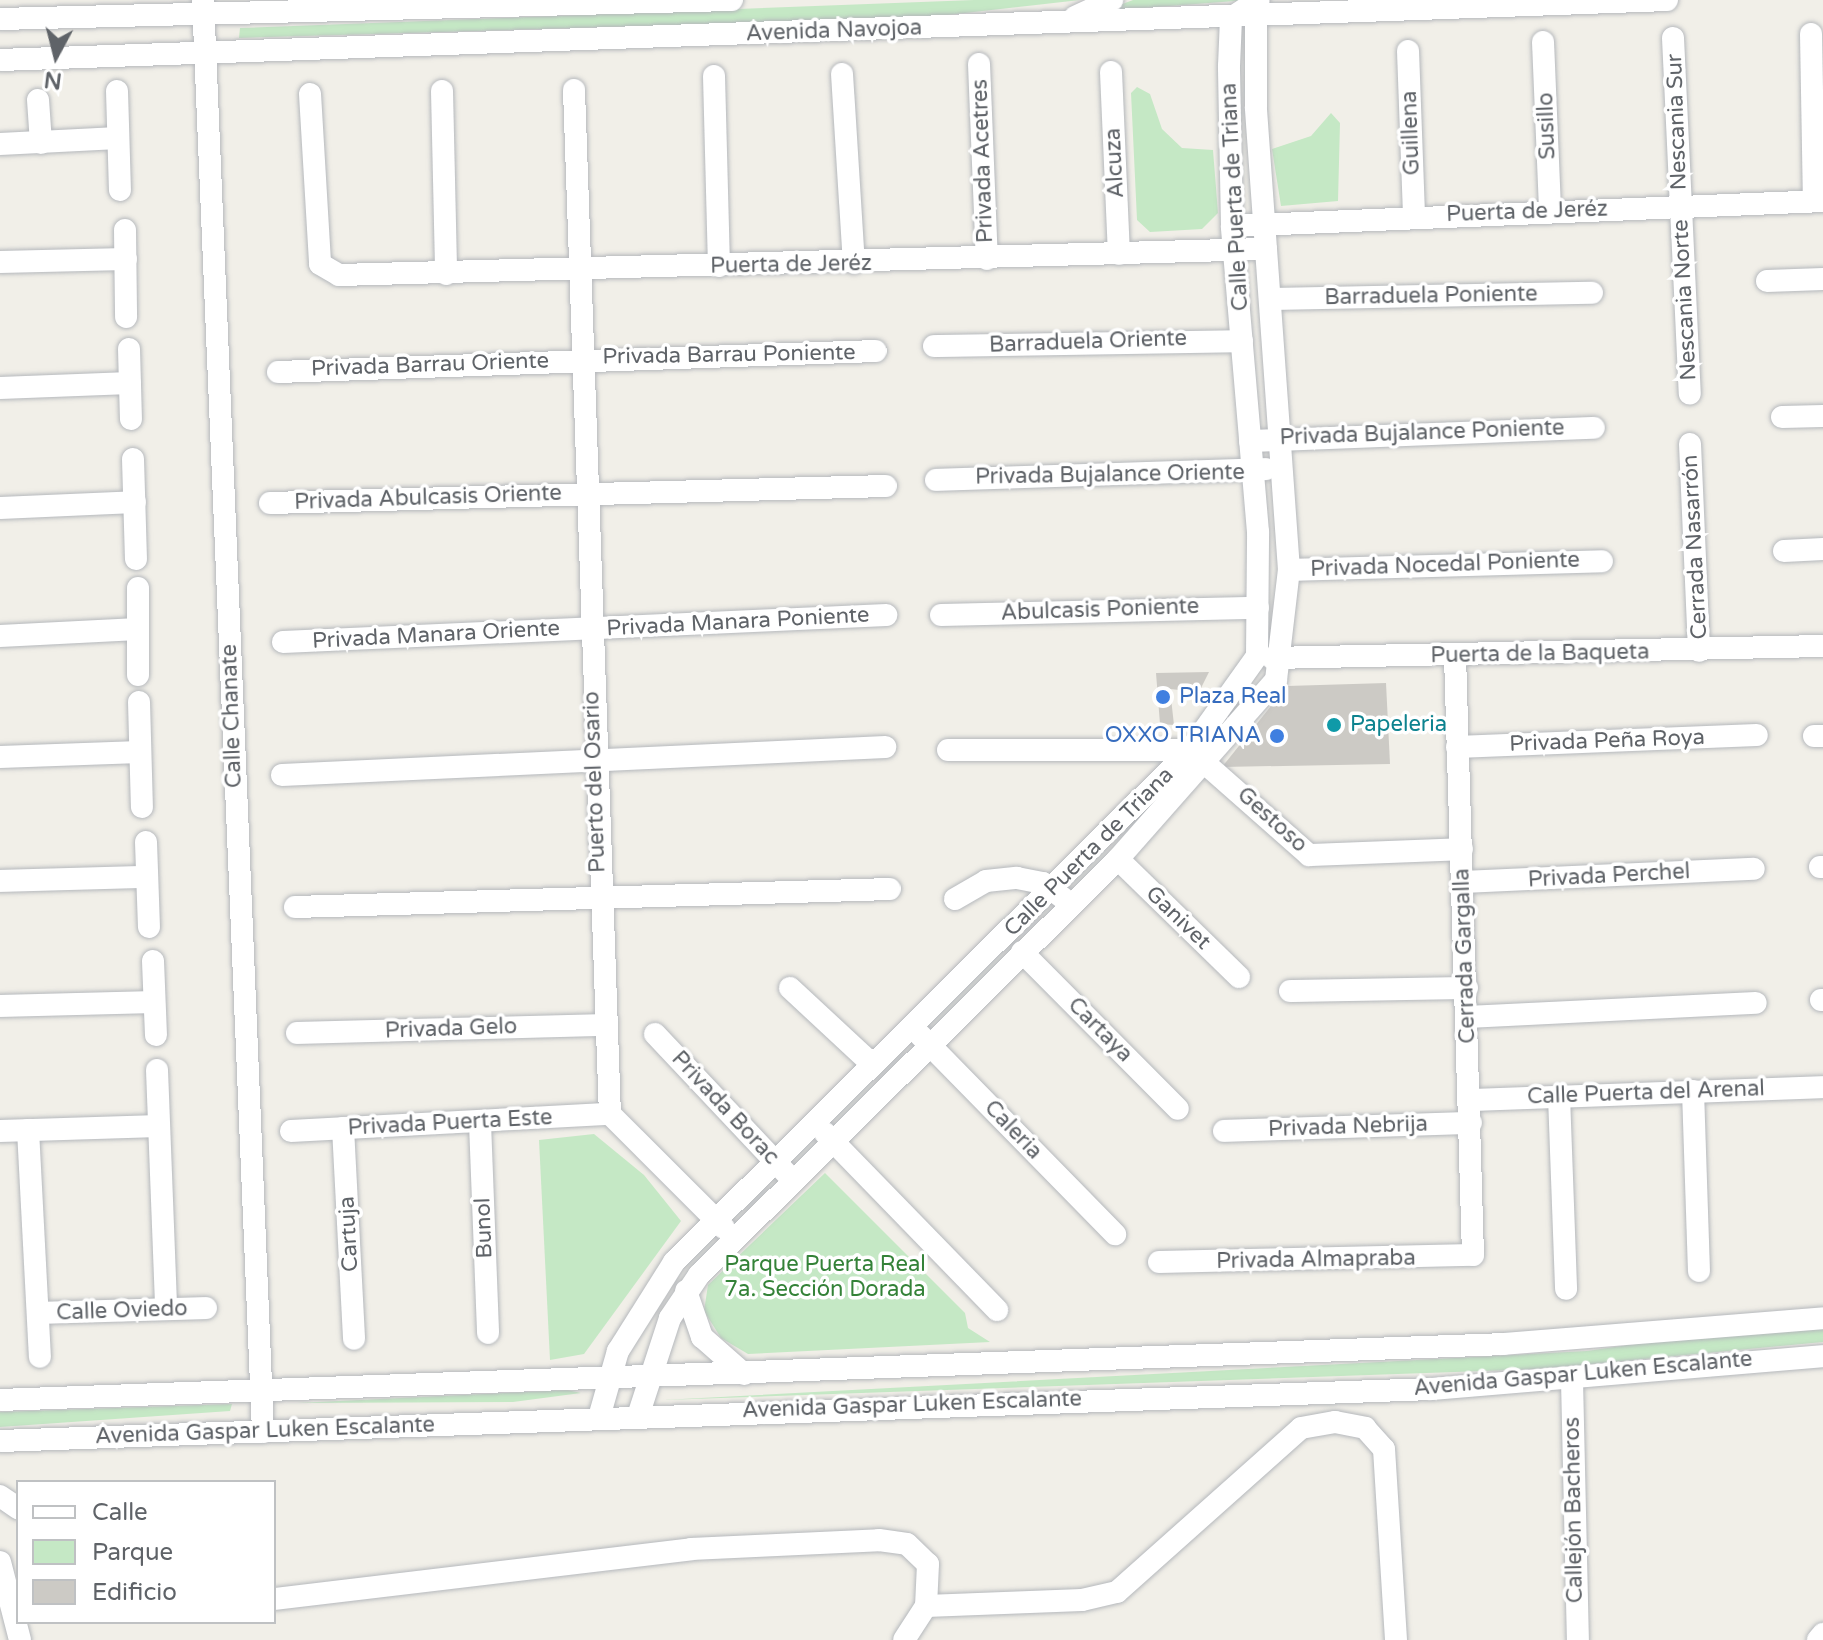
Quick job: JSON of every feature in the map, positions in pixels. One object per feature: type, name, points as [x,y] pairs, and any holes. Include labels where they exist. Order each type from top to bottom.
[{"type":"street","name":"Avenida Navojoa","points":[[0,19],[203,7],[732,0]]},
{"type":"street","points":[[1063,22],[1112,0]]},
{"type":"street","name":"Avenida Navojoa","points":[[0,60],[1231,18],[1258,8],[1667,0]]},
{"type":"street","name":"Calle Chanate","points":[[203,7],[263,1432]]},
{"type":"street","name":"Calle Puerta de Triana","points":[[639,1413],[647,1378],[670,1318],[686,1291],[1210,763],[1266,698],[1284,659],[1289,570],[1282,436],[1256,107],[1258,8]]},
{"type":"street","name":"Calle Puerta de Triana","points":[[600,1414],[607,1378],[643,1307],[716,1219],[817,1125],[873,1065],[1190,750],[1238,693],[1257,656],[1253,472],[1232,226],[1231,18]]},
{"type":"street","points":[[1811,34],[1819,201]]},
{"type":"street","name":"Nescania Sur","points":[[1673,38],[1680,206]]},
{"type":"street","name":"Susillo","points":[[1543,42],[1550,211]]},
{"type":"street","name":"Guillena","points":[[1408,51],[1414,216]]},
{"type":"street","name":"Privada Acetres","points":[[979,64],[987,259]]},
{"type":"street","name":"Alcuza","points":[[1111,72],[1119,254]]},
{"type":"street","points":[[842,74],[854,263]]},
{"type":"street","points":[[714,76],[719,266]]},
{"type":"street","name":"Puerto del Osario","points":[[574,90],[589,628],[610,1114]]},
{"type":"street","points":[[117,91],[120,190]]},
{"type":"street","points":[[442,91],[446,274]]},
{"type":"street","name":"Puerta de Jeréz","points":[[310,94],[320,264],[339,275],[581,271],[1119,254],[1234,254],[1266,249]]},
{"type":"street","points":[[38,100],[41,143]]},
{"type":"street","points":[[1231,107],[1256,107]]},
{"type":"street","points":[[0,144],[118,138]]},
{"type":"street","name":"Puerta de Jeréz","points":[[1232,226],[1264,220],[1819,201]]},
{"type":"street","name":"Nescania Norte","points":[[1680,206],[1690,394]]},
{"type":"street","points":[[125,230],[126,317]]},
{"type":"street","points":[[0,262],[126,259]]},
{"type":"street","points":[[1767,281],[1823,279]]},
{"type":"street","name":"Barraduela Poniente","points":[[1270,299],[1592,293]]},
{"type":"street","name":"Barraduela Oriente","points":[[934,346],[1242,341]]},
{"type":"street","points":[[129,349],[131,419]]},
{"type":"street","name":"Privada Barrau Poniente","points":[[583,359],[876,351]]},
{"type":"street","name":"Privada Barrau Oriente","points":[[278,372],[583,359]]},
{"type":"street","points":[[0,388],[130,383]]},
{"type":"street","points":[[1782,417],[1823,416]]},
{"type":"street","name":"Privada Bujalance Poniente","points":[[1250,441],[1282,436],[1594,428]]},
{"type":"street","name":"Cerrada Nasarrón","points":[[1690,444],[1699,651]]},
{"type":"street","points":[[133,459],[136,559]]},
{"type":"street","name":"Privada Bujalance Oriente","points":[[936,480],[1253,472],[1284,466]]},
{"type":"street","name":"Privada Abulcasis Oriente","points":[[270,503],[886,486]]},
{"type":"street","points":[[0,508],[135,502]]},
{"type":"street","points":[[1784,551],[1823,549]]},
{"type":"street","name":"Privada Nocedal Poniente","points":[[1289,570],[1602,561]]},
{"type":"street","points":[[138,588],[138,675]]},
{"type":"street","name":"Abulcasis Poniente","points":[[941,615],[1258,608]]},
{"type":"street","name":"Privada Manara Poniente","points":[[589,628],[886,615]]},
{"type":"street","name":"Privada Manara Oriente","points":[[283,642],[589,628]]},
{"type":"street","points":[[0,636],[138,629]]},
{"type":"street","name":"Puerta de la Baqueta","points":[[1257,656],[1284,659],[1455,656],[1823,646]]},
{"type":"street","name":"Cerrada Gargalla","points":[[1455,656],[1473,1255]]},
{"type":"street","points":[[139,702],[142,807]]},
{"type":"street","name":"Privada Peña Roya","points":[[1457,747],[1757,735]]},
{"type":"street","points":[[282,775],[595,764],[885,747]]},
{"type":"street","points":[[948,750],[1190,750]]},
{"type":"street","name":"Gestoso","points":[[1190,750],[1210,763],[1309,855],[1462,849]]},
{"type":"street","points":[[0,757],[140,752]]},
{"type":"street","points":[[146,842],[149,927]]},
{"type":"street","name":"Ganivet","points":[[1118,859],[1239,977]]},
{"type":"street","name":"Privada Perchel","points":[[1463,882],[1754,869]]},
{"type":"street","points":[[0,881],[147,877]]},
{"type":"street","points":[[955,899],[998,879],[1053,888],[1071,905]]},
{"type":"street","points":[[295,907],[890,889]]},
{"type":"street","name":"Cartaya","points":[[1022,952],[1178,1109]]},
{"type":"street","points":[[153,961],[156,1035]]},
{"type":"street","points":[[790,988],[873,1065]]},
{"type":"street","points":[[1290,991],[1467,988]]},
{"type":"street","points":[[0,1006],[154,1002]]},
{"type":"street","points":[[1467,1017],[1756,1003]]},
{"type":"street","name":"Privada Gelo","points":[[297,1033],[606,1025]]},
{"type":"street","name":"Caleria","points":[[911,1027],[1115,1234]]},
{"type":"street","name":"Privada Borac","points":[[655,1034],[794,1182]]},
{"type":"street","points":[[157,1070],[166,1308]]},
{"type":"street","name":"Calle Puerta del Arenal","points":[[1470,1111],[1559,1096],[1823,1087]]},
{"type":"street","points":[[1693,1091],[1699,1271]]},
{"type":"street","points":[[1559,1096],[1566,1289]]},
{"type":"street","name":"Privada Nebrija","points":[[1224,1131],[1470,1111]]},
{"type":"street","points":[[610,1114],[736,1241]]},
{"type":"street","name":"Privada Puerta Este","points":[[291,1131],[610,1114]]},
{"type":"street","name":"Bunol","points":[[480,1123],[488,1333]]},
{"type":"street","points":[[817,1125],[997,1310]]},
{"type":"street","points":[[0,1131],[159,1126]]},
{"type":"street","name":"Cartuja","points":[[343,1128],[354,1339]]},
{"type":"street","points":[[28,1130],[40,1357]]},
{"type":"street","name":"Privada Almapraba","points":[[1159,1262],[1473,1255]]},
{"type":"street","points":[[686,1291],[702,1337],[744,1374]]},
{"type":"street","points":[[643,1307],[670,1318]]},
{"type":"street","name":"Calle Oviedo","points":[[39,1313],[206,1308]]},
{"type":"street","name":"Avenida Gaspar Luken Escalante","points":[[0,1400],[1503,1344],[1823,1318]]},
{"type":"street","name":"Avenida Gaspar Luken Escalante","points":[[0,1441],[263,1432],[600,1414],[1572,1380],[1710,1360],[1823,1356]]},
{"type":"street","name":"Callejón Bacheros","points":[[1572,1380],[1578,1640]]},
{"type":"street","points":[[926,1606],[1082,1600],[1117,1592],[1301,1428],[1335,1422],[1365,1428],[1384,1449],[1396,1640]]},
{"type":"street","points":[[276,1599],[691,1549],[879,1540],[907,1544],[928,1564],[926,1606],[904,1640]]},
{"type":"street","points":[[0,1562],[20,1640]]},
{"type":"street","points":[[1818,1640],[1823,1634]]},
{"type":"green space","points":[[974,0],[1080,0],[921,18],[239,38],[240,28]]},
{"type":"green space","points":[[1133,0],[1248,0],[1104,11]]},
{"type":"green space","points":[[1137,87],[1150,94],[1162,129],[1182,148],[1213,150],[1218,213],[1202,229],[1150,232],[1137,220],[1131,93]]},
{"type":"green space","points":[[1331,113],[1340,123],[1338,201],[1281,206],[1272,149],[1311,136]]},
{"type":"green space","points":[[594,1134],[644,1175],[681,1221],[584,1354],[550,1360],[539,1140]]},
{"type":"green space","name":"Parque Puerta Real 7a. Sección Dorada","points":[[825,1173],[965,1313],[968,1328],[990,1342],[748,1354],[721,1338],[704,1311],[708,1285]]},
{"type":"green space","points":[[1823,1329],[1823,1342],[1539,1369],[663,1400],[1587,1351],[1704,1334]]},
{"type":"green space","points":[[567,1390],[581,1393],[513,1402],[297,1403]]},
{"type":"green space","points":[[232,1404],[230,1411],[0,1427],[0,1412]]},
{"type":"building","name":"Plaza Real","points":[[1209,672],[1199,692],[1170,689],[1174,725],[1160,724],[1156,673]]},
{"type":"building","points":[[1386,683],[1390,764],[1222,767],[1287,686]]},
{"type":"place","name":"Plaza Real","points":[[1163,697]]},
{"type":"place","name":"Papeleria","points":[[1334,725]]},
{"type":"place","name":"OXXO TRIANA","points":[[1277,736]]}]
